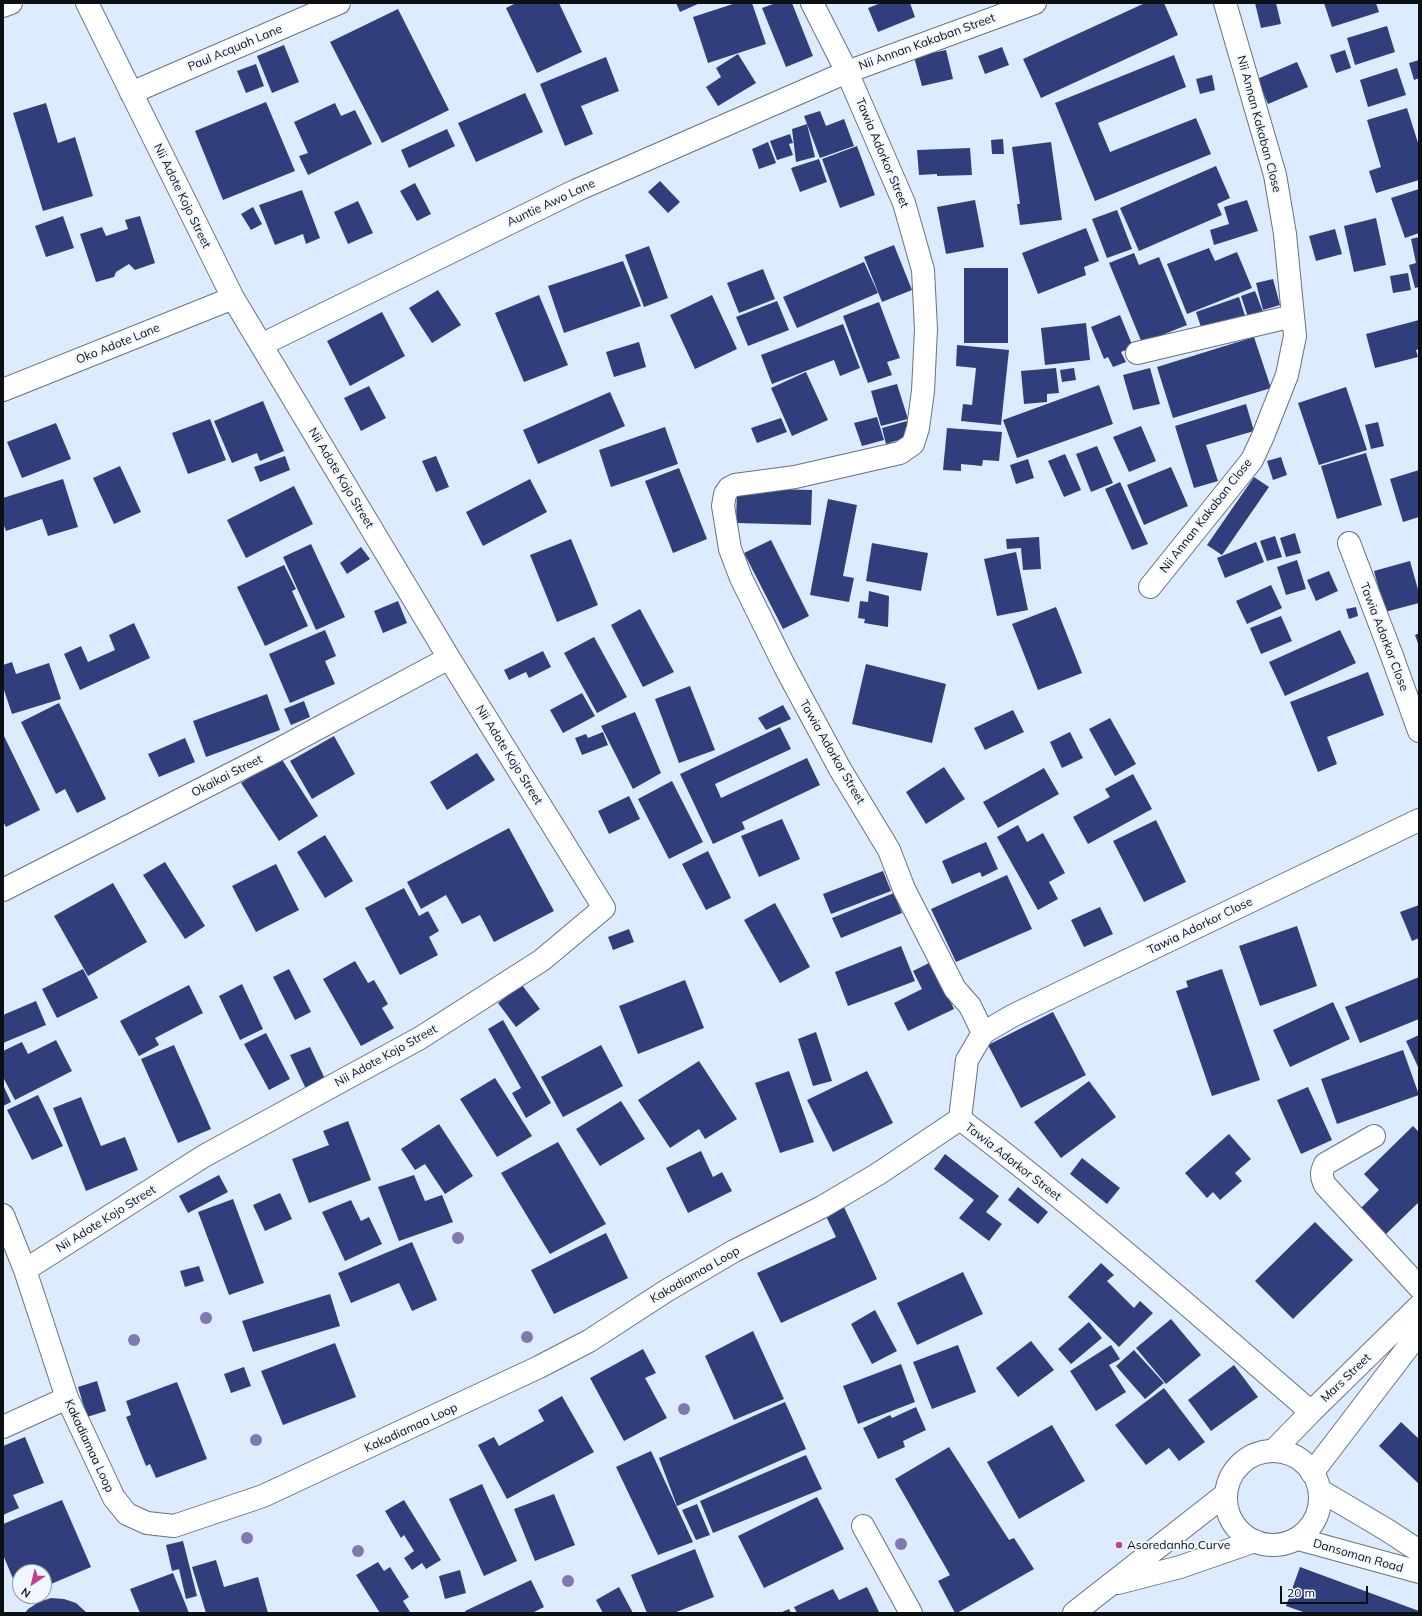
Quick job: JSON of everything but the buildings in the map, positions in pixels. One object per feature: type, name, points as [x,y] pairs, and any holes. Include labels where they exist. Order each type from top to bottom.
[{"type":"street","points":[[3,6],[11,3]]},
{"type":"street","name":"Nii Adote Kojo Street","points":[[25,1270],[204,1156],[420,1038],[542,960],[604,908],[449,658],[233,298],[87,3]]},
{"type":"street","name":"Paul Acquah Lane","points":[[131,93],[339,3]]},
{"type":"street","name":"Nii Annan Kakaban Street","points":[[812,3],[847,72],[1035,3]]},
{"type":"street","name":"Nii Annan Kakaban Close","points":[[1150,586],[1252,460],[1287,375],[1294,336],[1294,316],[1285,234],[1275,175],[1225,3]]},
{"type":"street","name":"Auntie Awo Lane","points":[[261,345],[577,190],[847,72]]},
{"type":"street","name":"Tawia Adorkor Street","points":[[847,72],[904,203],[923,270],[926,329],[923,391],[918,428],[912,444],[900,453],[795,477],[735,485],[729,488],[725,494],[723,506],[730,549],[741,578],[781,660],[840,769],[890,850],[904,889],[955,989],[970,1006],[983,1033],[967,1060],[960,1119],[1011,1158],[1178,1297],[1311,1412]]},
{"type":"street","name":"Oko Adote Lane","points":[[3,390],[233,298]]},
{"type":"street","points":[[1137,353],[1294,316]]},
{"type":"street","name":"Tawia Adorkor Close","points":[[1349,543],[1419,731]]},
{"type":"street","name":"Okaikai Street","points":[[3,890],[270,754],[449,658]]},
{"type":"street","name":"Tawia Adorkor Close","points":[[983,1033],[1012,1016],[1419,820]]},
{"type":"street","name":"Kakadiamaa Loop","points":[[3,1215],[25,1270],[67,1398],[114,1498],[127,1514],[147,1523],[174,1526],[277,1490],[589,1342],[666,1291],[734,1251],[822,1207],[878,1174],[960,1119]]},
{"type":"street","points":[[1374,1136],[1326,1164],[1322,1170],[1321,1178],[1325,1185],[1419,1287]]},
{"type":"street","name":"Mars Street","points":[[1274,1450],[1419,1306]]},
{"type":"street","points":[[1317,1482],[1419,1333]]},
{"type":"street","points":[[3,1427],[67,1398]]},
{"type":"street","name":"Dansoman Road","points":[[1317,1482],[1320,1510],[1312,1526],[1298,1539],[1284,1544],[1269,1546],[1242,1534],[1233,1522],[1227,1509],[1226,1494],[1229,1481],[1236,1468],[1247,1459],[1260,1452],[1274,1450],[1290,1453],[1304,1461],[1317,1482],[1419,1551]]},
{"type":"street","points":[[1074,1613],[1226,1494]]},
{"type":"street","points":[[863,1526],[911,1613]]},
{"type":"street","name":"Dansoman Road","points":[[1298,1539],[1419,1572]]},
{"type":"street","points":[[1109,1586],[1180,1567],[1255,1541]]},
{"type":"place","name":"Asoredanho Curve","points":[[1119,1545]]}]
